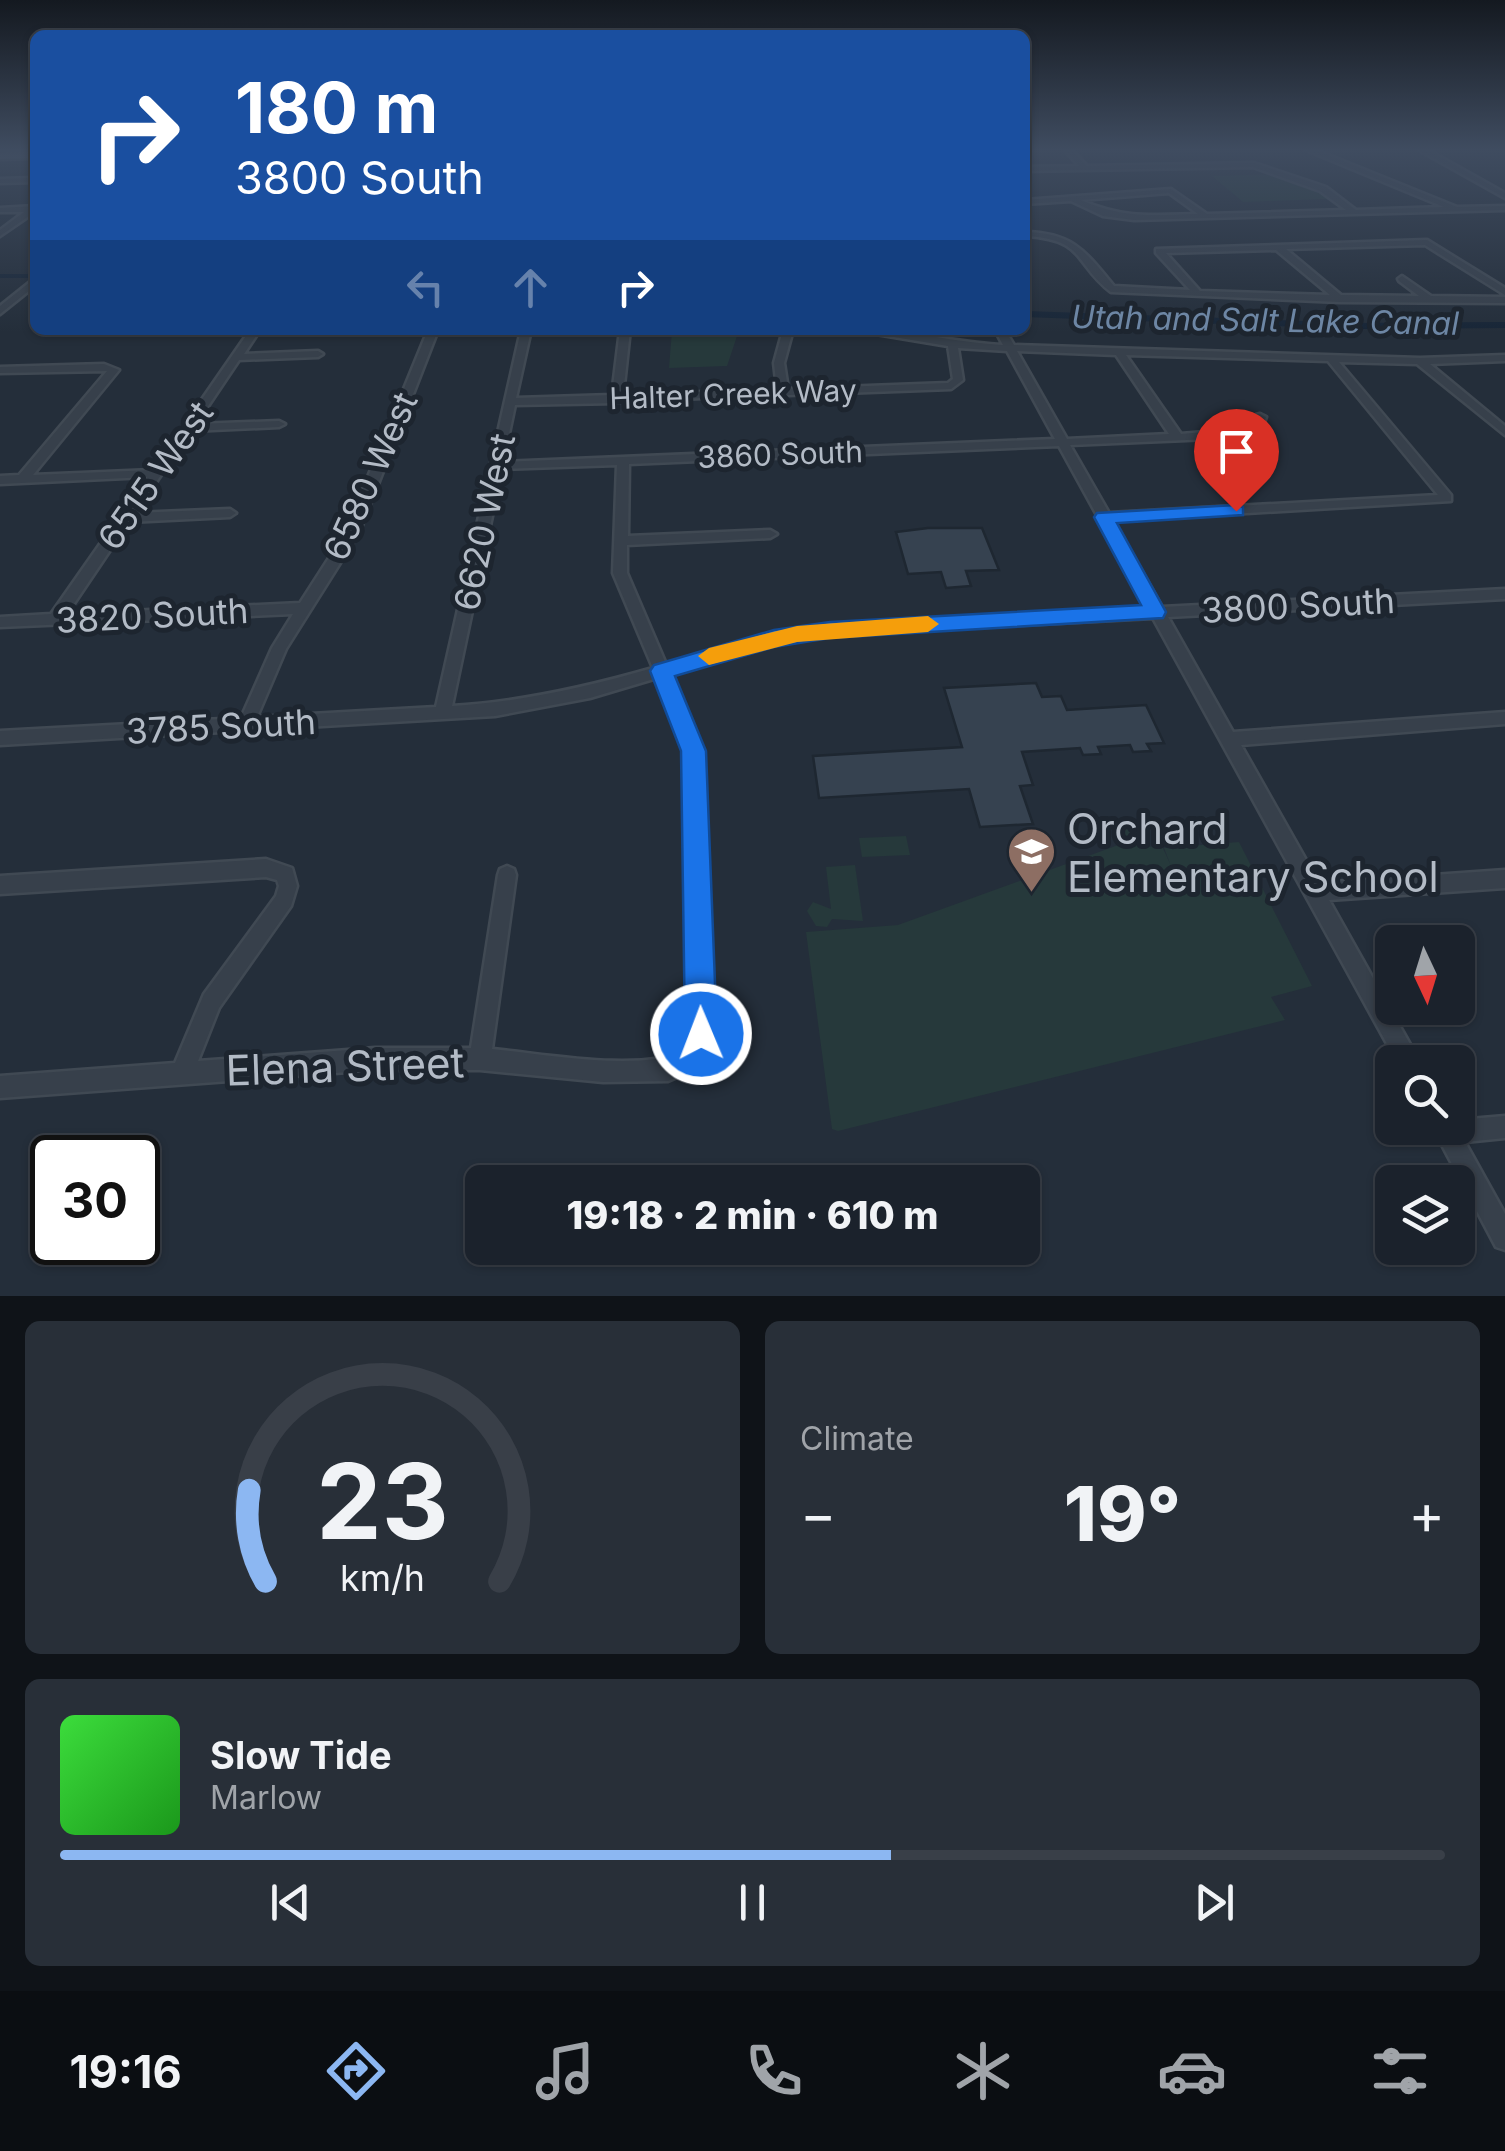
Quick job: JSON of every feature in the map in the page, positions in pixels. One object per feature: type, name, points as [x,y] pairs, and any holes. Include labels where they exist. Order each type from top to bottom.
[{"type":"street","points":[[1098,210],[1153,218],[1431,210]]},
{"type":"street","points":[[1200,210],[1208,217]]},
{"type":"street","points":[[0,234],[30,212]]},
{"type":"street","points":[[1030,234],[1070,240],[1111,289],[1505,300]]},
{"type":"street","points":[[1198,294],[1159,251],[1427,242],[1505,292]]},
{"type":"street","points":[[1278,247],[1340,298]]},
{"type":"street","points":[[1402,279],[1430,300]]},
{"type":"street","points":[[0,311],[30,285]]},
{"type":"street","name":"6515 West","points":[[55,620],[252,335]]},
{"type":"street","name":"6580 West","points":[[246,724],[275,654],[356,524],[431,335]]},
{"type":"street","name":"6620 West","points":[[442,714],[525,335]]},
{"type":"street","points":[[617,400],[624,335]]},
{"type":"street","points":[[783,392],[779,363],[787,335]]},
{"type":"street","points":[[898,335],[953,345],[1420,361],[1505,358]]},
{"type":"street","points":[[1003,335],[1400,1045]]},
{"type":"street","name":"Halter Creek Way","points":[[509,402],[956,384],[953,345]]},
{"type":"street","points":[[1118,350],[1177,437]]},
{"type":"street","points":[[237,357],[318,354]]},
{"type":"street","points":[[1104,517],[1447,498],[1331,358]]},
{"type":"street","points":[[1420,361],[1505,432]]},
{"type":"street","points":[[0,370],[114,369],[23,479]]},
{"type":"street","name":"3860 South","points":[[498,466],[1247,433],[1258,429],[1260,417]]},
{"type":"street","points":[[188,428],[279,424]]},
{"type":"street","points":[[623,461],[620,574],[662,671]]},
{"type":"street","points":[[0,480],[156,473]]},
{"type":"street","points":[[126,518],[230,513]]},
{"type":"street","points":[[619,541],[770,534]]},
{"type":"street","name":"3800 South","points":[[442,714],[537,704],[774,638],[830,630],[1505,594]]},
{"type":"street","name":"3820 South","points":[[0,622],[304,608]]},
{"type":"street","name":"Elena Street","points":[[0,1087],[375,1058],[480,1060],[604,1072],[668,1070],[689,1063],[698,1051],[701,1034],[694,761],[688,732],[662,671]]},
{"type":"street","name":"3785 South","points":[[0,738],[442,714]]},
{"type":"street","points":[[1229,738],[1505,718]]},
{"type":"street","points":[[0,885],[266,868],[285,874],[288,886],[284,900],[211,1001],[182,1073]]},
{"type":"street","points":[[480,1060],[507,875]]},
{"type":"street","points":[[1316,892],[1505,879]]},
{"type":"street","points":[[1475,1128],[1505,1127]]},
{"type":"street","points":[[1453,1145],[1505,1238]]},
{"type":"shaded area","points":[[672,335],[737,335],[727,366],[669,368]]},
{"type":"shaded area","points":[[1137,828],[1145,847],[1162,846],[1171,866],[1164,848],[1239,842],[1312,986],[1271,997],[1285,1020],[838,1131],[832,1129],[806,932],[898,925],[1121,844],[1126,848],[1119,829]]},
{"type":"shaded area","points":[[906,836],[910,855],[862,857],[859,838]]},
{"type":"shaded area","points":[[855,865],[863,921],[832,919],[827,927],[816,926],[807,911],[813,902],[831,909],[826,867]]},
{"type":"building","points":[[982,528],[999,570],[966,571],[971,586],[946,588],[941,572],[908,574],[896,532]]},
{"type":"building","name":"Orchard Elementary School","points":[[1036,683],[1042,697],[1061,696],[1067,710],[1146,705],[1164,743],[1147,744],[1151,751],[1133,752],[1130,745],[1098,747],[1101,754],[1083,755],[1080,748],[1022,752],[1033,785],[1020,786],[1033,824],[980,827],[969,789],[819,798],[813,756],[962,747],[944,688]]},
{"type":"waterway","name":"Utah and Salt Lake Canal","points":[[0,276],[29,276]]},
{"type":"waterway","name":"Utah and Salt Lake Canal","points":[[1030,314],[1359,326],[1505,325]]},
{"type":"slow traffic","points":[[709,656],[797,634],[928,624]]},
{"type":"place","name":"Orchard Elementary School","points":[[1032,894]]},
{"type":"route","points":[[701,1034],[694,751],[662,671],[774,638],[830,630],[1156,612],[1104,517],[1236,511]]}]
